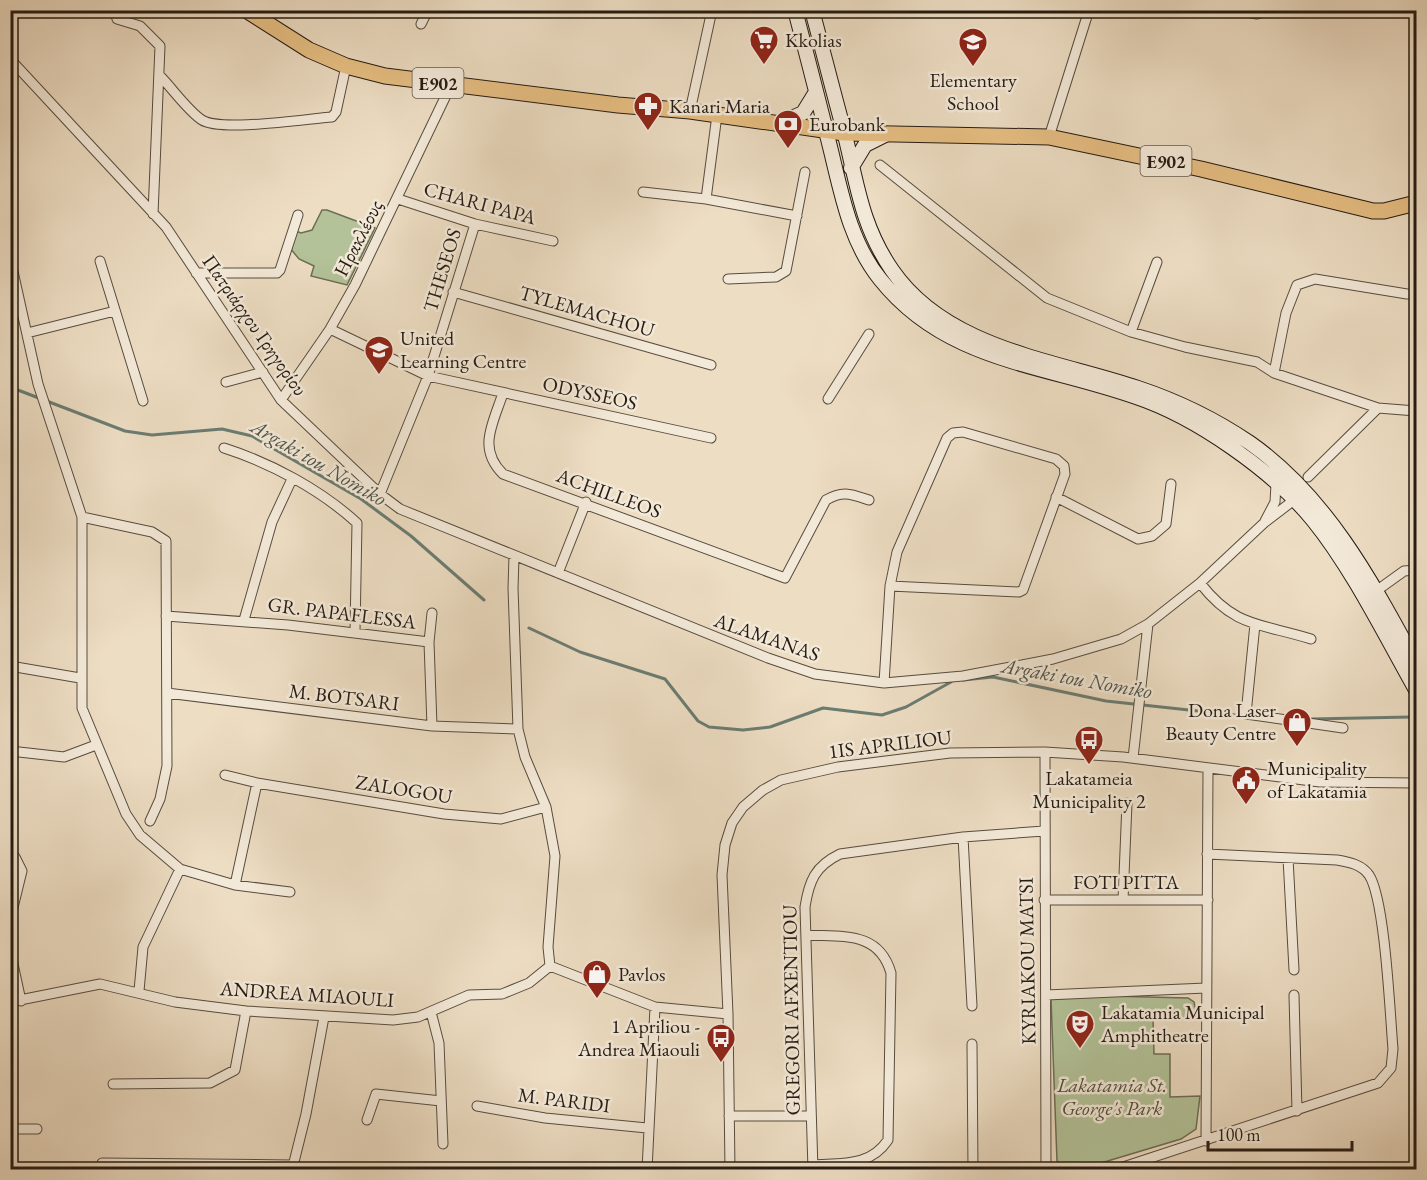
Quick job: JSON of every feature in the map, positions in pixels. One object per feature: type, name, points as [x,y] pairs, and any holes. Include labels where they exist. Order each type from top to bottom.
[{"type":"main road","name":"E902","points":[[246,10],[309,50],[346,66],[385,75],[451,85],[690,111],[844,133],[1049,137],[1201,169],[1373,211],[1384,211],[1416,203]]},
{"type":"main road","points":[[795,10],[843,201],[864,256],[898,301],[946,337],[1009,361],[1137,397],[1187,421],[1245,456],[1313,520],[1371,595],[1416,663]]},
{"type":"main road","points":[[812,10],[866,225],[893,272],[931,310],[954,326],[1016,352],[1140,388],[1192,410],[1250,444],[1303,482],[1326,514],[1371,595],[1416,690]]},
{"type":"main road","points":[[778,124],[803,112],[816,92]]},
{"type":"main road","points":[[851,168],[865,145],[887,134]]},
{"type":"street","points":[[422,24],[428,10]]},
{"type":"street","points":[[690,111],[712,10]]},
{"type":"street","points":[[1049,137],[1089,10]]},
{"type":"street","points":[[1237,10],[1257,14],[1271,10]]},
{"type":"street","points":[[115,13],[140,26],[160,46],[153,214]]},
{"type":"street","name":"Πατριάρχου Γρηγορίου","points":[[10,59],[166,227],[282,400],[380,494],[400,509],[514,556]]},
{"type":"street","points":[[160,76],[199,118],[212,125],[230,125],[332,117],[336,112],[346,66]]},
{"type":"street","name":"Ηρακλέους","points":[[282,400],[330,329],[398,199],[451,85]]},
{"type":"street","points":[[706,199],[717,115]]},
{"type":"street","points":[[880,165],[1047,298],[1131,332],[1185,347],[1257,362],[1274,373],[1378,408],[1416,411]]},
{"type":"street","points":[[728,279],[782,276],[786,271],[806,172]]},
{"type":"street","points":[[643,192],[706,199],[797,216]]},
{"type":"street","name":"CHARI PAPA","points":[[398,199],[474,224],[554,241]]},
{"type":"street","points":[[195,273],[277,273],[298,215]]},
{"type":"street","name":"THESEOS","points":[[380,494],[428,376],[474,224]]},
{"type":"street","points":[[10,258],[38,384],[82,517],[80,678],[82,708],[126,814],[140,835],[180,869],[235,885],[290,892]]},
{"type":"street","points":[[100,261],[143,401]]},
{"type":"street","points":[[1131,332],[1157,262]]},
{"type":"street","points":[[1274,373],[1286,313],[1297,285],[1315,279],[1407,294]]},
{"type":"street","name":"TYLEMACHOU","points":[[453,292],[711,365]]},
{"type":"street","points":[[27,333],[115,311]]},
{"type":"street","name":"ODYSSEOS","points":[[330,329],[428,376],[711,438]]},
{"type":"street","points":[[828,399],[869,334]]},
{"type":"street","points":[[226,382],[263,372]]},
{"type":"street","name":"ACHILLEOS","points":[[503,393],[487,443],[491,461],[503,474],[586,502],[785,578],[826,500],[838,493],[849,493],[868,500]]},
{"type":"street","points":[[1294,500],[1303,482],[1378,408]]},
{"type":"street","points":[[884,683],[890,586],[897,552],[947,438],[953,433],[963,432],[1056,459],[1064,466],[1065,474],[1026,585],[1019,592],[890,586]]},
{"type":"street","points":[[224,448],[249,456],[292,479],[337,505],[357,523],[355,631]]},
{"type":"street","points":[[244,620],[272,522],[292,479]]},
{"type":"street","points":[[1056,497],[1138,539],[1152,536],[1166,524],[1171,484]]},
{"type":"street","name":"ALAMANAS","points":[[1264,524],[1275,502],[1276,484]]},
{"type":"street","name":"ALAMANAS","points":[[514,556],[679,624],[805,671],[884,683],[963,676],[1053,659],[1122,639],[1148,624],[1200,583],[1264,524],[1294,500]]},
{"type":"street","points":[[558,573],[586,502]]},
{"type":"street","points":[[82,517],[153,532],[166,541],[167,766],[160,799],[150,821]]},
{"type":"street","points":[[514,556],[518,729],[525,757],[546,807],[555,856],[548,947],[549,966],[655,1007],[728,1014]]},
{"type":"street","points":[[1371,595],[1404,571],[1416,570]]},
{"type":"street","points":[[1200,583],[1227,613],[1255,624],[1311,639]]},
{"type":"street","points":[[429,642],[432,613]]},
{"type":"street","name":"GR. PAPAFLESSA","points":[[166,616],[244,620],[355,631],[429,642],[432,726]]},
{"type":"street","points":[[1133,758],[1148,624]]},
{"type":"street","points":[[1255,624],[1246,714],[1343,728]]},
{"type":"street","points":[[10,666],[80,678]]},
{"type":"street","name":"M. BOTSARI","points":[[167,693],[432,726],[518,729]]},
{"type":"street","points":[[10,751],[64,757],[96,745]]},
{"type":"street","name":"1IS APRILIOU","points":[[730,1170],[728,1014],[722,876],[725,845],[732,823],[743,807],[758,793],[781,780],[838,767],[893,759],[950,753],[1045,752],[1133,758],[1320,782],[1416,783]]},
{"type":"street","name":"KYRIAKOU MATSI","points":[[1045,752],[1046,1170]]},
{"type":"street","points":[[1206,1141],[1208,769]]},
{"type":"street","name":"ZALOGOU","points":[[225,775],[257,783],[444,814],[501,819],[546,807]]},
{"type":"street","points":[[235,885],[257,783]]},
{"type":"street","points":[[1123,900],[1126,803]]},
{"type":"street","name":"GREGORI AFXENTIOU","points":[[813,1167],[805,908],[809,883],[825,861],[840,854],[963,837],[1044,831]]},
{"type":"street","points":[[963,837],[972,1006]]},
{"type":"street","points":[[1114,1170],[1378,1083],[1391,1068],[1393,1048],[1379,902],[1370,876],[1363,868],[1349,861],[1207,854]]},
{"type":"street","points":[[10,856],[15,857],[22,871],[10,920]]},
{"type":"street","points":[[1288,858],[1294,970]]},
{"type":"street","points":[[139,991],[143,947],[180,869]]},
{"type":"street","name":"FOTI PITTA","points":[[1044,900],[1208,900]]},
{"type":"street","points":[[807,935],[858,938],[874,945],[886,958],[891,973],[888,1140],[880,1151],[868,1159],[813,1167]]},
{"type":"street","points":[[10,950],[16,1002]]},
{"type":"street","name":"ANDREA MIAOULI","points":[[16,1002],[100,984],[139,991],[176,1002],[246,1011],[393,1020],[431,1012],[469,995],[502,994],[529,983],[549,966]]},
{"type":"street","points":[[1046,995],[1206,987]]},
{"type":"street","points":[[1294,995],[1297,1111]]},
{"type":"street","points":[[647,1170],[655,1007]]},
{"type":"street","points":[[112,1084],[210,1083],[235,1070],[246,1011]]},
{"type":"street","points":[[431,1012],[439,1043],[443,1144]]},
{"type":"street","points":[[102,1163],[292,1167],[306,1114],[324,1017]]},
{"type":"street","points":[[972,1044],[973,1170]]},
{"type":"street","points":[[367,1120],[376,1094],[441,1101]]},
{"type":"street","name":"M. PARIDI","points":[[477,1106],[545,1118],[648,1128]]},
{"type":"street","points":[[729,1116],[811,1116]]},
{"type":"street","points":[[10,1129],[37,1129]]},
{"type":"green space","points":[[322,210],[375,228],[347,285],[311,276],[314,266],[299,259],[290,248],[296,231],[301,233],[312,230]]},
{"type":"green space","name":"Lakatamia St. George's Park","points":[[1108,996],[1188,998],[1194,1002],[1197,1016],[1153,1020],[1154,1054],[1170,1054],[1170,1097],[1200,1096],[1196,1129],[1181,1139],[1081,1169],[1067,1169],[1057,1161],[1051,999]]},
{"type":"waterway","name":"Argaki tou Nomiko","points":[[10,387],[125,431],[152,435],[222,429],[252,436],[361,499],[411,536],[484,600]]},
{"type":"waterway","name":"Argaki tou Nomiko","points":[[529,628],[580,652],[665,679],[698,721],[709,727],[743,730],[770,727],[823,708],[882,715],[906,707],[951,682]]},
{"type":"waterway","name":"Argaki tou Nomiko","points":[[963,680],[993,677],[1106,701],[1244,716]]},
{"type":"waterway","name":"Argaki tou Nomiko","points":[[1311,719],[1411,717]]},
{"type":"place","name":"Kkolias","points":[[764,66]]},
{"type":"place","name":"Elementary School","points":[[973,68]]},
{"type":"place","name":"Kanari Maria","points":[[648,132]]},
{"type":"place","name":"Eurobank","points":[[788,150]]},
{"type":"place","name":"United Learning Centre","points":[[379,376]]},
{"type":"place","name":"Dona Laser Beauty Centre","points":[[1297,748]]},
{"type":"place","name":"Lakatameia Municipality 2","points":[[1089,766]]},
{"type":"place","name":"Municipality of Lakatamia","points":[[1246,806]]},
{"type":"place","name":"Pavlos","points":[[597,1000]]},
{"type":"place","name":"Lakatamia Municipal Amphitheatre","points":[[1080,1050]]},
{"type":"place","name":"1 Apriliou - Andrea Miaouli","points":[[721,1064]]}]
